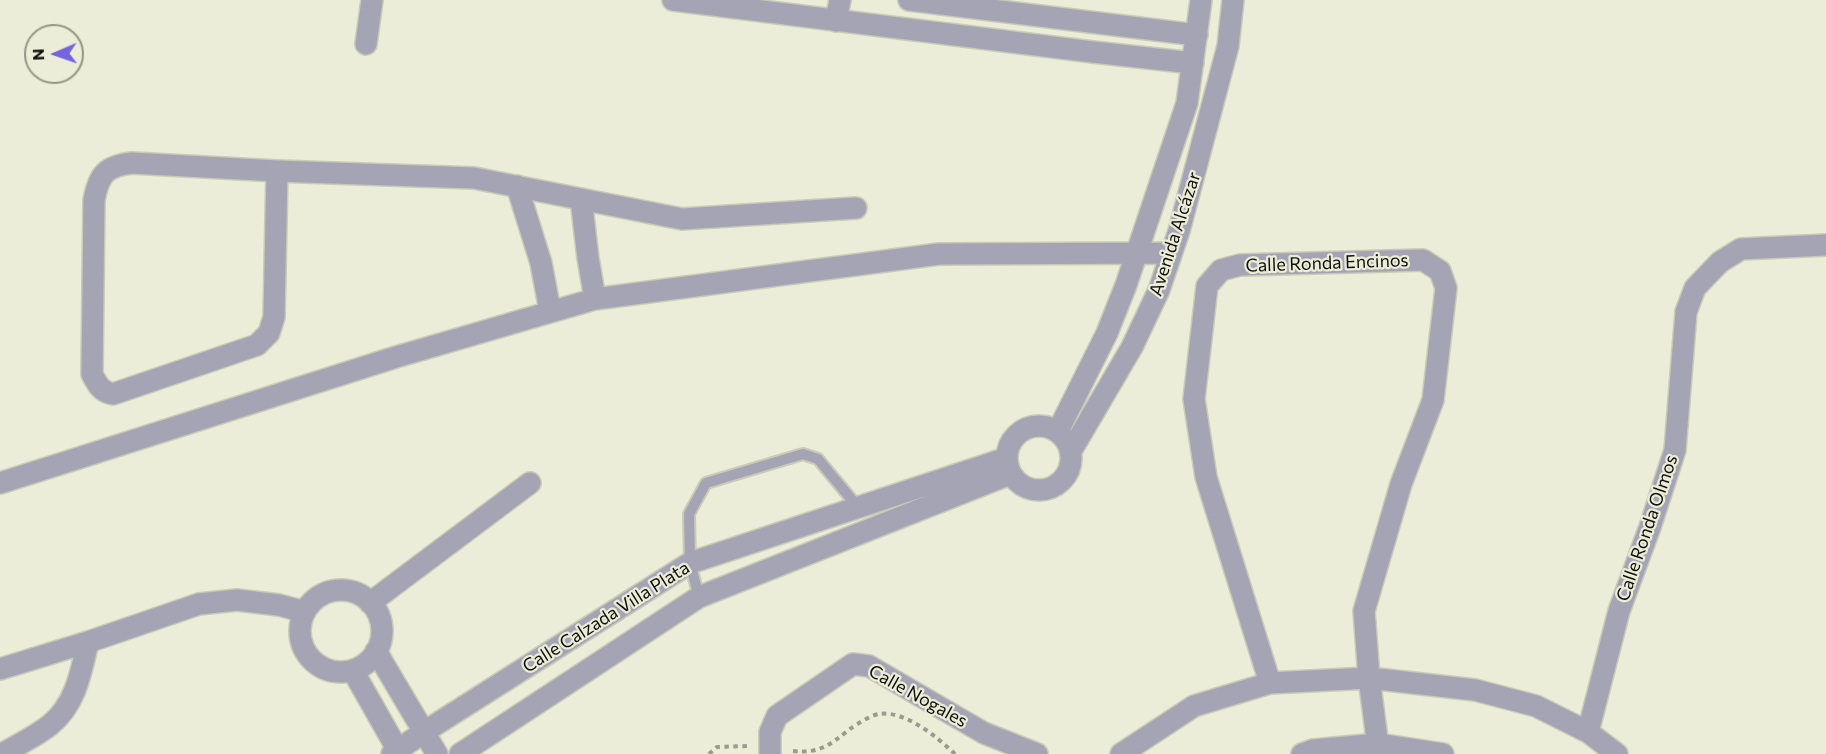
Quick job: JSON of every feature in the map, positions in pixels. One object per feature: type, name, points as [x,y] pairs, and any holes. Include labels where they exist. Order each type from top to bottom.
[{"type":"street","points":[[366,44],[372,0]]},
{"type":"street","points":[[673,0],[1192,63]]},
{"type":"street","points":[[836,21],[840,0]]},
{"type":"street","points":[[909,0],[1197,35]]},
{"type":"street","name":"Avenida Alcázar","points":[[1058,431],[1107,333],[1126,285],[1187,103],[1201,0]]},
{"type":"street","name":"Avenida Alcázar","points":[[1071,451],[1132,347],[1159,290],[1179,231],[1228,46],[1233,0]]},
{"type":"street","points":[[1093,52],[1097,24]]},
{"type":"street","points":[[278,171],[274,317],[269,333],[257,345],[113,394],[105,393],[92,374],[93,200],[97,185],[104,174],[117,165],[132,163],[474,178],[682,219],[856,208]]},
{"type":"street","points":[[517,186],[541,263],[550,311]]},
{"type":"street","points":[[581,199],[588,258],[596,299]]},
{"type":"street","name":"Calle Ronda Olmos","points":[[1588,732],[1619,611],[1675,450],[1686,312],[1695,288],[1720,262],[1741,249],[1826,245]]},
{"type":"street","points":[[0,483],[396,357],[596,299],[939,254],[1172,253]]},
{"type":"street","name":"Calle Ronda Encinos","points":[[1270,683],[1206,477],[1194,399],[1208,286],[1221,270],[1240,265],[1423,260],[1440,271],[1446,288],[1433,400],[1401,484],[1364,611],[1378,749]]},
{"type":"street","points":[[1036,426],[1058,431],[1066,440],[1071,451],[1071,462],[1067,475],[1059,484],[1041,491],[1030,490],[1017,483],[1008,466],[1009,446],[1015,436],[1024,429],[1036,426]]},
{"type":"street","name":"Calle Calzada Villa Plata","points":[[397,753],[424,732],[690,563],[857,506],[1008,466]]},
{"type":"street","name":"Calle Calzada Villa Plata","points":[[460,754],[699,597],[1008,466]]},
{"type":"street","points":[[370,603],[530,483]]},
{"type":"street","points":[[341,591],[352,592],[370,603],[380,621],[380,642],[370,660],[353,671],[341,672],[330,671],[319,666],[310,658],[303,647],[300,636],[305,612],[311,603],[320,596],[341,591]]},
{"type":"street","points":[[0,669],[199,604],[237,600],[279,604],[305,612]]},
{"type":"street","points":[[2,754],[51,725],[69,702],[77,686],[88,642]]},
{"type":"street","points":[[376,651],[437,754]]},
{"type":"street","name":"Calle Nogales","points":[[770,751],[770,732],[777,716],[853,664],[869,666],[984,733],[1037,754]]},
{"type":"street","points":[[353,671],[397,753]]},
{"type":"street","points":[[1121,754],[1194,706],[1270,683],[1369,678],[1475,690],[1536,706],[1588,732],[1617,754]]},
{"type":"street","points":[[1302,754],[1313,750],[1378,749],[1443,754]]},
{"type":"lane","points":[[699,597],[690,563],[689,514],[706,483],[803,454],[818,459],[857,506]]},
{"type":"path","points":[[709,754],[717,747],[732,746],[802,753],[818,751],[878,714],[906,718],[955,754]]}]
